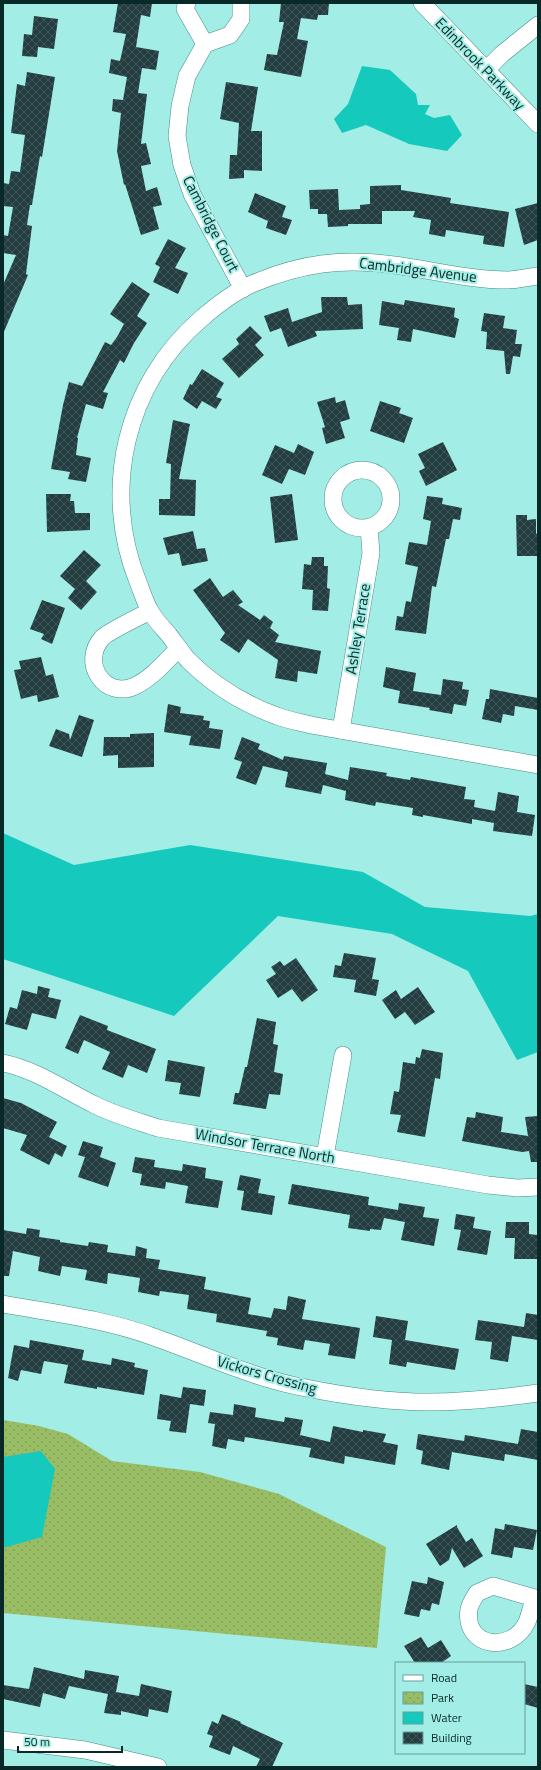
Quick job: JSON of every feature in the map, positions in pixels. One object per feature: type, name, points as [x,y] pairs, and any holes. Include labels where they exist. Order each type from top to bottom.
[{"type":"street","points":[[187,3],[185,9],[205,44],[230,35],[241,19],[241,3]]},
{"type":"street","name":"Edinbrook Parkway","points":[[422,3],[538,124]]},
{"type":"street","points":[[486,70],[502,54],[538,25]]},
{"type":"street","name":"Cambridge Court","points":[[205,44],[187,76],[180,106],[177,136],[182,165],[192,194],[243,289]]},
{"type":"street","name":"Cambridge Avenue","points":[[150,611],[132,566],[123,530],[120,493],[123,457],[132,420],[147,387],[166,356],[190,328],[218,304],[243,289],[284,271],[320,263],[356,261],[393,264],[482,278],[510,280],[538,276]]},
{"type":"street","name":"Ashley Terrace","points":[[341,730],[371,553],[368,528]]},
{"type":"street","points":[[179,648],[146,679],[134,686],[122,688],[111,686],[101,680],[95,672],[94,659],[96,647],[104,637],[150,611],[179,648],[187,659],[214,682],[244,701],[276,716],[311,725],[538,765]]},
{"type":"street","points":[[326,1156],[343,1056]]},
{"type":"street","name":"Windsor Terrace North","points":[[3,1063],[27,1069],[96,1106],[158,1128],[488,1185],[517,1188],[538,1187]]},
{"type":"street","name":"Vickors Crossing","points":[[3,1304],[117,1325],[152,1336],[245,1372],[305,1388],[366,1397],[428,1402],[490,1400],[538,1393]]},
{"type":"street","points":[[3,1740],[85,1750],[158,1767]]},
{"type":"green space","points":[[3,1420],[39,1426],[68,1434],[112,1461],[200,1472],[279,1494],[386,1547],[377,1648],[3,1613]]},
{"type":"water","points":[[362,66],[390,70],[416,94],[418,105],[430,105],[425,114],[434,118],[450,115],[462,135],[447,151],[409,144],[366,125],[342,133],[334,119],[348,104]]},
{"type":"water","points":[[3,833],[74,865],[190,845],[363,872],[425,907],[530,916],[538,914],[538,1052],[517,1060],[468,971],[392,934],[278,916],[174,1016],[3,959]]},
{"type":"water","points":[[41,1451],[55,1469],[42,1537],[3,1548],[3,1457]]},
{"type":"building","points":[[118,3],[152,3],[150,17],[141,15],[136,47],[159,51],[156,70],[142,68],[138,93],[147,94],[141,144],[146,143],[151,164],[141,166],[146,191],[157,187],[162,205],[153,207],[159,229],[141,235],[125,184],[124,185],[117,151],[121,113],[112,111],[113,99],[123,100],[127,77],[109,73],[111,59],[120,61],[126,34],[113,32]]},
{"type":"building","points":[[281,3],[329,3],[328,15],[318,15],[317,20],[301,18],[297,39],[308,41],[301,77],[264,70],[267,54],[277,55],[284,22],[279,22]]},
{"type":"building","points":[[34,16],[58,19],[54,49],[38,47],[37,57],[22,56],[24,34],[32,35]]},
{"type":"building","points":[[27,72],[55,77],[42,157],[40,156],[32,205],[30,205],[27,225],[32,226],[26,274],[28,275],[3,334],[3,285],[16,255],[3,253],[3,235],[8,236],[13,207],[3,206],[3,183],[9,184],[11,171],[20,172],[25,135],[11,133],[17,84],[25,86]]},
{"type":"building","points":[[226,82],[258,87],[251,131],[262,131],[262,171],[244,170],[244,178],[229,179],[230,155],[237,155],[239,123],[220,119]]},
{"type":"building","points":[[401,185],[401,190],[451,198],[450,203],[509,212],[504,247],[483,244],[484,236],[446,230],[445,237],[429,234],[431,220],[413,217],[415,211],[382,211],[382,224],[348,224],[348,226],[328,227],[327,214],[318,214],[318,209],[310,209],[309,190],[338,189],[339,210],[360,209],[360,205],[370,204],[370,186]]},
{"type":"building","points":[[255,193],[286,206],[282,217],[292,220],[286,235],[266,228],[268,221],[248,212]]},
{"type":"building","points":[[538,203],[538,240],[524,245],[515,209]]},
{"type":"building","points":[[168,239],[186,248],[175,268],[188,273],[178,294],[153,282],[160,267],[155,264]]},
{"type":"building","points":[[132,282],[150,294],[137,316],[147,323],[134,343],[124,363],[120,360],[103,392],[108,393],[103,409],[86,404],[77,438],[76,455],[91,458],[86,482],[68,479],[70,472],[51,469],[63,405],[69,382],[82,386],[105,342],[111,345],[117,337],[124,324],[110,314]]},
{"type":"building","points":[[321,297],[347,297],[348,305],[362,304],[363,329],[315,331],[317,336],[288,347],[281,328],[270,332],[264,316],[288,308],[292,322],[322,312]]},
{"type":"building","points":[[405,300],[455,308],[454,317],[459,319],[455,338],[413,329],[411,342],[397,340],[399,328],[379,325],[382,301],[404,305]]},
{"type":"building","points":[[484,313],[505,316],[503,328],[517,330],[515,344],[522,344],[520,357],[513,356],[510,374],[506,374],[504,351],[486,349],[487,332],[481,331]]},
{"type":"building","points":[[250,326],[262,338],[255,345],[264,355],[239,378],[222,359],[239,344],[236,339]]},
{"type":"building","points":[[202,369],[224,383],[216,397],[222,399],[216,409],[202,401],[197,409],[183,399],[190,384],[192,385]]},
{"type":"building","points":[[335,397],[336,403],[345,400],[350,419],[340,422],[345,438],[326,444],[322,428],[325,427],[317,402]]},
{"type":"building","points":[[380,401],[401,408],[399,413],[413,418],[404,443],[370,431]]},
{"type":"building","points":[[173,420],[190,424],[179,479],[196,480],[195,516],[159,515],[159,499],[170,499],[171,464],[166,463]]},
{"type":"building","points":[[443,442],[457,470],[426,486],[419,471],[425,468],[418,454]]},
{"type":"building","points":[[298,444],[314,452],[305,475],[289,469],[282,484],[262,475],[275,445],[294,453]]},
{"type":"building","points":[[46,494],[71,494],[70,501],[74,501],[75,513],[90,513],[90,530],[47,532]]},
{"type":"building","points":[[292,494],[298,540],[275,543],[270,497]]},
{"type":"building","points":[[427,496],[443,498],[442,504],[462,508],[460,520],[453,519],[449,539],[446,539],[436,587],[432,586],[426,634],[395,630],[397,616],[403,617],[406,601],[411,602],[418,567],[405,564],[409,542],[427,545],[431,521],[423,519]]},
{"type":"building","points":[[516,515],[527,515],[527,520],[536,519],[536,534],[538,533],[538,556],[517,556]]},
{"type":"building","points":[[193,531],[197,549],[205,548],[208,561],[182,566],[179,553],[168,555],[163,538]]},
{"type":"building","points":[[84,550],[101,565],[86,581],[97,592],[81,610],[68,598],[75,589],[60,576]]},
{"type":"building","points":[[312,557],[324,557],[324,566],[328,566],[327,588],[330,589],[328,611],[312,610],[313,590],[302,589],[304,564],[311,565]]},
{"type":"building","points":[[210,578],[223,597],[233,590],[243,602],[238,605],[260,620],[264,615],[273,622],[270,628],[279,635],[275,642],[321,651],[317,674],[298,671],[297,682],[275,678],[278,660],[248,639],[239,653],[220,640],[225,633],[193,590]]},
{"type":"building","points":[[42,600],[65,608],[52,644],[41,639],[44,634],[30,629]]},
{"type":"building","points":[[41,657],[46,676],[53,674],[59,697],[38,702],[37,695],[21,699],[14,670],[21,669],[19,661]]},
{"type":"building","points":[[386,667],[416,673],[413,691],[441,695],[443,679],[463,682],[462,689],[469,690],[466,706],[454,704],[452,714],[429,710],[430,708],[398,703],[400,691],[383,687]]},
{"type":"building","points":[[490,689],[538,698],[538,710],[515,706],[514,716],[503,714],[501,723],[482,719],[486,699],[489,699]]},
{"type":"building","points":[[168,704],[181,707],[180,713],[204,716],[203,720],[210,721],[209,728],[223,730],[220,749],[189,745],[191,736],[164,732]]},
{"type":"building","points":[[79,715],[94,720],[82,757],[49,746],[56,729],[69,734],[70,740]]},
{"type":"building","points":[[154,733],[154,767],[118,768],[118,755],[103,756],[104,737],[130,737],[130,734]]},
{"type":"building","points":[[242,737],[260,744],[258,749],[283,760],[284,756],[327,763],[325,774],[348,780],[350,767],[387,773],[386,776],[410,780],[411,777],[466,787],[464,799],[475,800],[474,807],[495,811],[498,792],[519,796],[517,812],[535,815],[532,836],[493,831],[494,823],[472,819],[472,824],[423,815],[423,817],[412,815],[413,808],[376,802],[375,806],[345,800],[346,791],[323,785],[321,794],[285,787],[288,772],[263,766],[256,785],[236,778],[242,762],[234,759]]},
{"type":"building","points":[[344,953],[376,958],[372,979],[379,980],[376,996],[354,992],[356,980],[333,977],[335,965],[341,966]]},
{"type":"building","points":[[296,958],[318,990],[302,1002],[292,989],[278,998],[266,980],[276,974],[271,967],[280,961],[284,966]]},
{"type":"building","points":[[38,986],[50,989],[48,997],[61,1000],[56,1019],[32,1013],[27,1030],[5,1024],[10,1007],[17,1009],[22,990],[37,994]]},
{"type":"building","points":[[418,987],[435,1012],[415,1025],[405,1012],[395,1019],[382,1000],[396,990],[401,999]]},
{"type":"building","points":[[80,1015],[108,1026],[107,1030],[156,1049],[147,1073],[128,1065],[123,1078],[102,1069],[110,1052],[84,1040],[78,1054],[65,1048]]},
{"type":"building","points":[[257,1018],[276,1022],[273,1044],[278,1045],[274,1072],[283,1074],[280,1095],[269,1094],[266,1109],[233,1104],[235,1093],[239,1093],[245,1067],[247,1067]]},
{"type":"building","points":[[422,1049],[443,1053],[440,1079],[435,1078],[425,1137],[397,1132],[401,1115],[390,1114],[394,1091],[399,1092],[403,1062],[415,1064],[416,1057],[420,1058]]},
{"type":"building","points":[[168,1060],[205,1067],[200,1097],[179,1094],[181,1083],[165,1081]]},
{"type":"building","points":[[3,1098],[21,1103],[57,1122],[49,1137],[67,1146],[62,1157],[55,1153],[49,1165],[20,1150],[27,1135],[3,1128]]},
{"type":"building","points":[[476,1112],[503,1117],[501,1132],[528,1136],[525,1117],[538,1116],[538,1162],[531,1162],[529,1151],[522,1152],[462,1141],[467,1117],[475,1118]]},
{"type":"building","points":[[83,1141],[103,1147],[100,1157],[116,1163],[108,1187],[78,1177],[85,1157],[78,1155]]},
{"type":"building","points":[[135,1157],[155,1160],[154,1167],[182,1171],[183,1164],[206,1168],[205,1178],[223,1181],[218,1208],[185,1203],[188,1186],[166,1182],[165,1189],[140,1185],[142,1174],[132,1172]]},
{"type":"building","points":[[240,1175],[261,1179],[258,1193],[275,1196],[272,1215],[241,1210],[244,1191],[237,1190]]},
{"type":"building","points":[[292,1184],[369,1197],[368,1205],[398,1210],[399,1203],[425,1207],[423,1217],[439,1219],[434,1246],[401,1240],[405,1222],[384,1218],[381,1230],[370,1229],[370,1231],[348,1228],[350,1215],[288,1204]]},
{"type":"building","points":[[456,1214],[475,1217],[473,1228],[491,1231],[487,1255],[457,1250],[461,1230],[454,1229]]},
{"type":"building","points":[[506,1222],[529,1222],[529,1234],[537,1235],[538,1259],[514,1259],[515,1238],[505,1238]]},
{"type":"building","points":[[27,1228],[40,1230],[39,1237],[60,1240],[60,1242],[88,1246],[89,1242],[108,1245],[107,1252],[135,1256],[136,1246],[147,1249],[146,1258],[160,1260],[158,1269],[206,1277],[204,1289],[251,1298],[248,1314],[271,1318],[274,1308],[286,1310],[288,1296],[306,1300],[302,1319],[360,1328],[355,1359],[328,1355],[330,1344],[305,1340],[303,1350],[277,1345],[278,1338],[266,1336],[267,1331],[216,1322],[217,1314],[187,1309],[189,1295],[160,1291],[159,1296],[138,1292],[140,1278],[108,1273],[107,1284],[85,1280],[87,1270],[62,1266],[60,1276],[38,1271],[40,1257],[13,1251],[9,1276],[3,1276],[3,1230],[26,1234]]},
{"type":"building","points":[[526,1313],[538,1315],[538,1340],[512,1336],[508,1362],[490,1359],[492,1342],[475,1340],[478,1320],[524,1327]]},
{"type":"building","points":[[376,1316],[408,1321],[405,1340],[459,1349],[455,1370],[407,1362],[406,1367],[389,1364],[392,1340],[373,1337]]},
{"type":"building","points":[[30,1340],[84,1350],[82,1360],[111,1365],[112,1358],[135,1363],[134,1367],[148,1370],[144,1395],[64,1383],[68,1365],[44,1361],[41,1374],[21,1370],[18,1381],[8,1378],[14,1345],[29,1348]]},
{"type":"building","points":[[183,1387],[206,1390],[204,1406],[190,1404],[186,1433],[169,1431],[171,1421],[157,1419],[160,1394],[181,1398]]},
{"type":"building","points":[[234,1404],[256,1408],[255,1417],[284,1422],[285,1417],[303,1420],[300,1435],[330,1442],[333,1426],[363,1432],[363,1430],[386,1434],[383,1442],[398,1445],[395,1465],[345,1456],[344,1464],[309,1457],[311,1448],[245,1437],[244,1442],[228,1439],[226,1449],[212,1446],[215,1424],[208,1423],[210,1412],[233,1415]]},
{"type":"building","points":[[521,1429],[538,1432],[538,1460],[505,1454],[504,1461],[452,1452],[449,1470],[421,1464],[423,1451],[416,1449],[418,1434],[464,1441],[465,1435],[518,1444]]},
{"type":"building","points":[[505,1524],[537,1530],[533,1550],[514,1547],[512,1558],[491,1554],[495,1528],[504,1530]]},
{"type":"building","points":[[457,1525],[466,1542],[472,1538],[483,1556],[464,1568],[452,1548],[449,1560],[440,1566],[426,1544]]},
{"type":"building","points":[[428,1577],[444,1582],[439,1605],[432,1603],[430,1611],[421,1609],[419,1617],[404,1614],[412,1581],[427,1584]]},
{"type":"building","points":[[421,1637],[428,1648],[441,1640],[451,1656],[442,1662],[414,1662],[404,1646]]},
{"type":"building","points":[[34,1667],[84,1679],[85,1670],[119,1676],[116,1692],[139,1696],[141,1684],[172,1691],[168,1713],[149,1709],[148,1717],[121,1711],[121,1715],[104,1713],[108,1694],[69,1686],[65,1699],[43,1693],[40,1707],[3,1699],[3,1685],[29,1689]]},
{"type":"building","points":[[525,1684],[538,1687],[538,1708],[525,1704]]},
{"type":"building","points":[[222,1714],[283,1743],[272,1767],[256,1767],[260,1759],[233,1746],[230,1755],[209,1747],[213,1736],[207,1734],[212,1721],[218,1724]]}]
